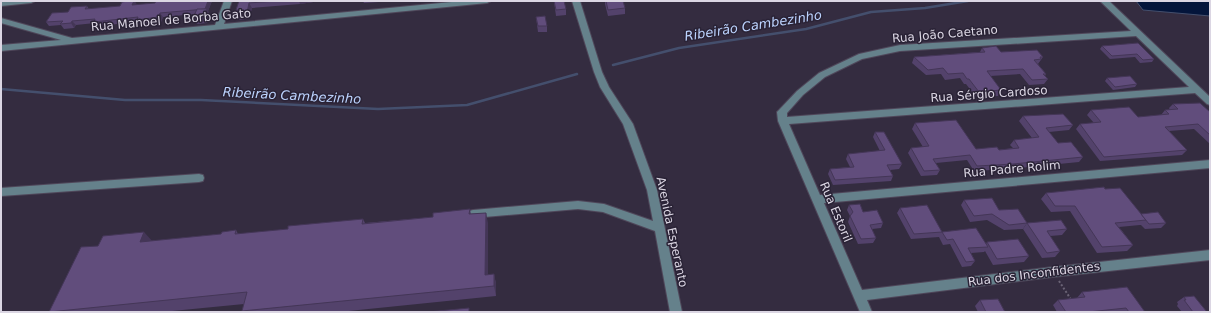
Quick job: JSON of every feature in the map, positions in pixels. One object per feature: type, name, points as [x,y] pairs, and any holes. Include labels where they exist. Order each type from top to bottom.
[{"type":"street","points":[[1,4],[31,1]]},
{"type":"street","points":[[218,28],[228,1]]},
{"type":"street","name":"Rua Manoel de Borba Gato","points":[[1,48],[487,1]]},
{"type":"street","name":"Avenida Esperanto","points":[[576,1],[604,87],[628,124],[652,190],[676,312]]},
{"type":"street","points":[[1104,1],[1210,102]]},
{"type":"street","points":[[1,9],[15,2]]},
{"type":"street","points":[[1,20],[74,41]]},
{"type":"street","name":"Rua João Caetano","points":[[783,121],[782,112],[800,93],[822,75],[859,57],[900,48],[1138,33]]},
{"type":"street","name":"Rua Sérgio Cardoso","points":[[783,121],[1197,90]]},
{"type":"street","name":"Rua Estoril","points":[[783,121],[866,312]]},
{"type":"street","name":"Rua Padre Rolim","points":[[817,199],[1210,164]]},
{"type":"street","points":[[1,192],[198,178]]},
{"type":"street","points":[[459,216],[578,205],[604,208],[659,228]]},
{"type":"street","name":"Rua dos Inconfidentes","points":[[859,296],[1053,272],[1210,255]]},
{"type":"path","points":[[1053,272],[1074,305]]},
{"type":"water","points":[[1136,1],[1210,1],[1210,16],[1143,10]]},
{"type":"building","points":[[134,1],[132,5],[155,3],[156,1],[208,1],[205,9],[160,13],[158,17],[137,20],[138,17],[94,22],[95,19],[72,21],[71,23],[60,24],[63,21],[46,22],[52,13],[68,12],[71,7],[87,6],[85,9],[120,6],[122,2]]},
{"type":"building","points":[[239,1],[276,1],[249,3],[247,13],[237,15],[238,10],[236,10]]},
{"type":"building","points":[[554,1],[564,1],[566,9],[556,10]]},
{"type":"building","points":[[606,1],[623,1],[625,8],[608,10]]},
{"type":"building","points":[[197,9],[207,9],[203,17],[193,18]]},
{"type":"building","points":[[545,16],[547,26],[538,26],[536,17]]},
{"type":"building","points":[[1138,43],[1154,59],[1143,60],[1137,54],[1112,56],[1102,46]]},
{"type":"building","points":[[996,46],[1001,52],[1037,50],[1043,57],[1040,57],[1041,59],[1034,60],[1046,74],[1043,74],[1048,79],[1032,80],[1023,69],[987,71],[1001,90],[979,92],[963,73],[948,74],[943,68],[928,70],[914,57],[985,52],[982,48]]},
{"type":"building","points":[[1130,76],[1137,84],[1115,87],[1107,78]]},
{"type":"building","points":[[1200,103],[1210,112],[1210,135],[1198,124],[1165,127],[1187,150],[1104,157],[1080,124],[1101,122],[1091,110],[1129,107],[1138,117],[1169,114],[1165,110],[1178,109],[1173,104]]},
{"type":"building","points":[[1063,114],[1073,125],[1046,128],[1058,143],[1071,142],[1083,157],[977,166],[970,155],[933,159],[940,170],[924,171],[911,148],[929,146],[915,123],[956,120],[976,149],[997,147],[999,150],[1019,148],[1014,140],[1039,137],[1023,116]]},
{"type":"building","points":[[875,132],[884,132],[902,164],[887,165],[893,176],[835,180],[830,169],[854,167],[848,154],[885,150]]},
{"type":"building","points":[[1104,187],[1105,189],[1120,188],[1146,220],[1115,223],[1133,245],[1102,247],[1075,206],[1055,206],[1046,193]]},
{"type":"building","points":[[992,198],[999,210],[1018,209],[1027,223],[1009,225],[992,214],[974,216],[964,200]]},
{"type":"building","points":[[860,204],[863,212],[877,210],[883,223],[870,225],[876,238],[861,239],[850,216],[853,212],[849,205]]},
{"type":"building","points":[[927,205],[942,232],[914,234],[900,208]]},
{"type":"building","points":[[470,209],[469,214],[486,213],[485,275],[494,274],[494,286],[242,311],[247,292],[49,312],[81,247],[98,246],[103,236],[144,232],[140,242],[221,234],[222,232],[236,230],[235,234],[288,229],[288,226],[363,219],[362,224],[433,217],[433,213]]},
{"type":"building","points":[[1158,212],[1166,223],[1149,224],[1141,214]]},
{"type":"building","points":[[1061,220],[1067,229],[1047,231],[1060,251],[1047,253],[1027,223]]},
{"type":"building","points":[[976,228],[988,247],[968,248],[975,261],[966,262],[953,239],[947,240],[942,232]]},
{"type":"building","points":[[1018,239],[1029,256],[997,259],[987,242]]},
{"type":"building","points":[[1127,287],[1145,312],[1129,312],[1126,308],[1088,312],[1066,312],[1058,300],[1085,297],[1082,292]]},
{"type":"building","points":[[1194,296],[1207,312],[1193,312],[1184,300],[1186,300],[1184,297]]},
{"type":"building","points":[[998,299],[1005,312],[986,312],[980,300]]},
{"type":"building","points":[[469,308],[469,312],[428,312]]},
{"type":"waterway","name":"Ribeirão Cambezinho","points":[[613,65],[679,48],[806,29],[871,12],[925,8],[968,1]]},
{"type":"waterway","name":"Ribeirão Cambezinho","points":[[1,89],[125,100],[201,100],[378,109],[467,105],[577,74]]}]
